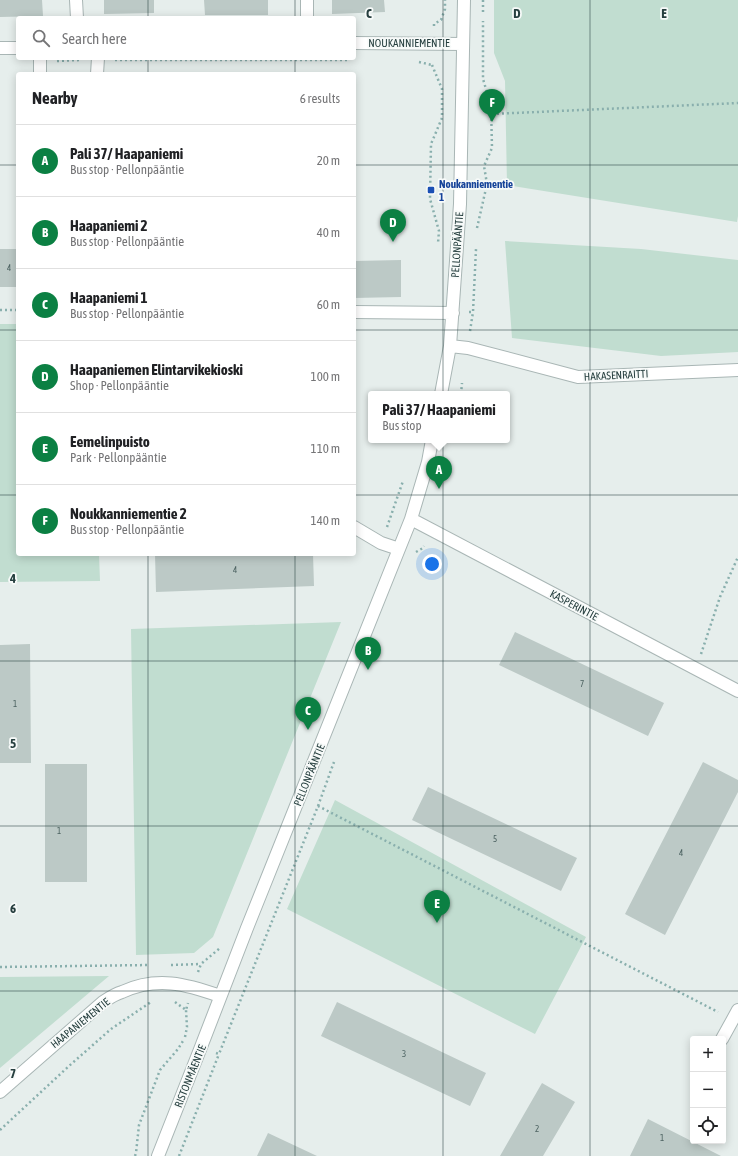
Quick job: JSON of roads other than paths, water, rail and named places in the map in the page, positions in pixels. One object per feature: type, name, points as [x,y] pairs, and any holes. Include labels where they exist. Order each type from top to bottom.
[{"type":"street","points":[[76,0],[77,16]]},
{"type":"street","points":[[307,0],[307,16]]},
{"type":"street","name":"PELLONPÄÄNTIE","points":[[442,391],[450,346],[460,204],[464,0]]},
{"type":"street","name":"NOUKANNIEMENTIE","points":[[356,44],[463,44]]},
{"type":"street","points":[[0,48],[16,48]]},
{"type":"street","points":[[40,60],[40,72]]},
{"type":"street","points":[[98,60],[98,72]]},
{"type":"street","points":[[356,312],[452,313]]},
{"type":"street","name":"HAKASENRAITTI","points":[[450,346],[468,348],[578,377],[738,370]]},
{"type":"street","name":"PELLONPÄÄNTIE","points":[[220,996],[411,519],[428,462],[431,443]]},
{"type":"street","name":"KASPERINTIE","points":[[411,519],[738,691]]},
{"type":"street","points":[[356,528],[381,544],[399,549]]},
{"type":"street","name":"HAAPANIEMENTIE","points":[[0,1092],[103,1002],[122,991],[146,984],[168,983],[193,987],[220,996]]},
{"type":"street","name":"RISTONMÄENTIE","points":[[158,1156],[202,1047],[220,996]]},
{"type":"street","points":[[724,1036],[735,1015]]},
{"type":"place","name":"Noukkanniementie 2","points":[[492,122]]},
{"type":"place","name":"Noukanniementie 1","points":[[431,190]]},
{"type":"place","name":"Haapaniemen Elintarvikekioski","points":[[393,242]]},
{"type":"place","name":"Pali 37/ Haapaniemi","points":[[439,489]]},
{"type":"place","name":"Haapaniemi 2","points":[[368,670]]},
{"type":"place","name":"Haapaniemi 1","points":[[308,730]]},
{"type":"place","name":"Eemelinpuisto","points":[[437,923]]}]
